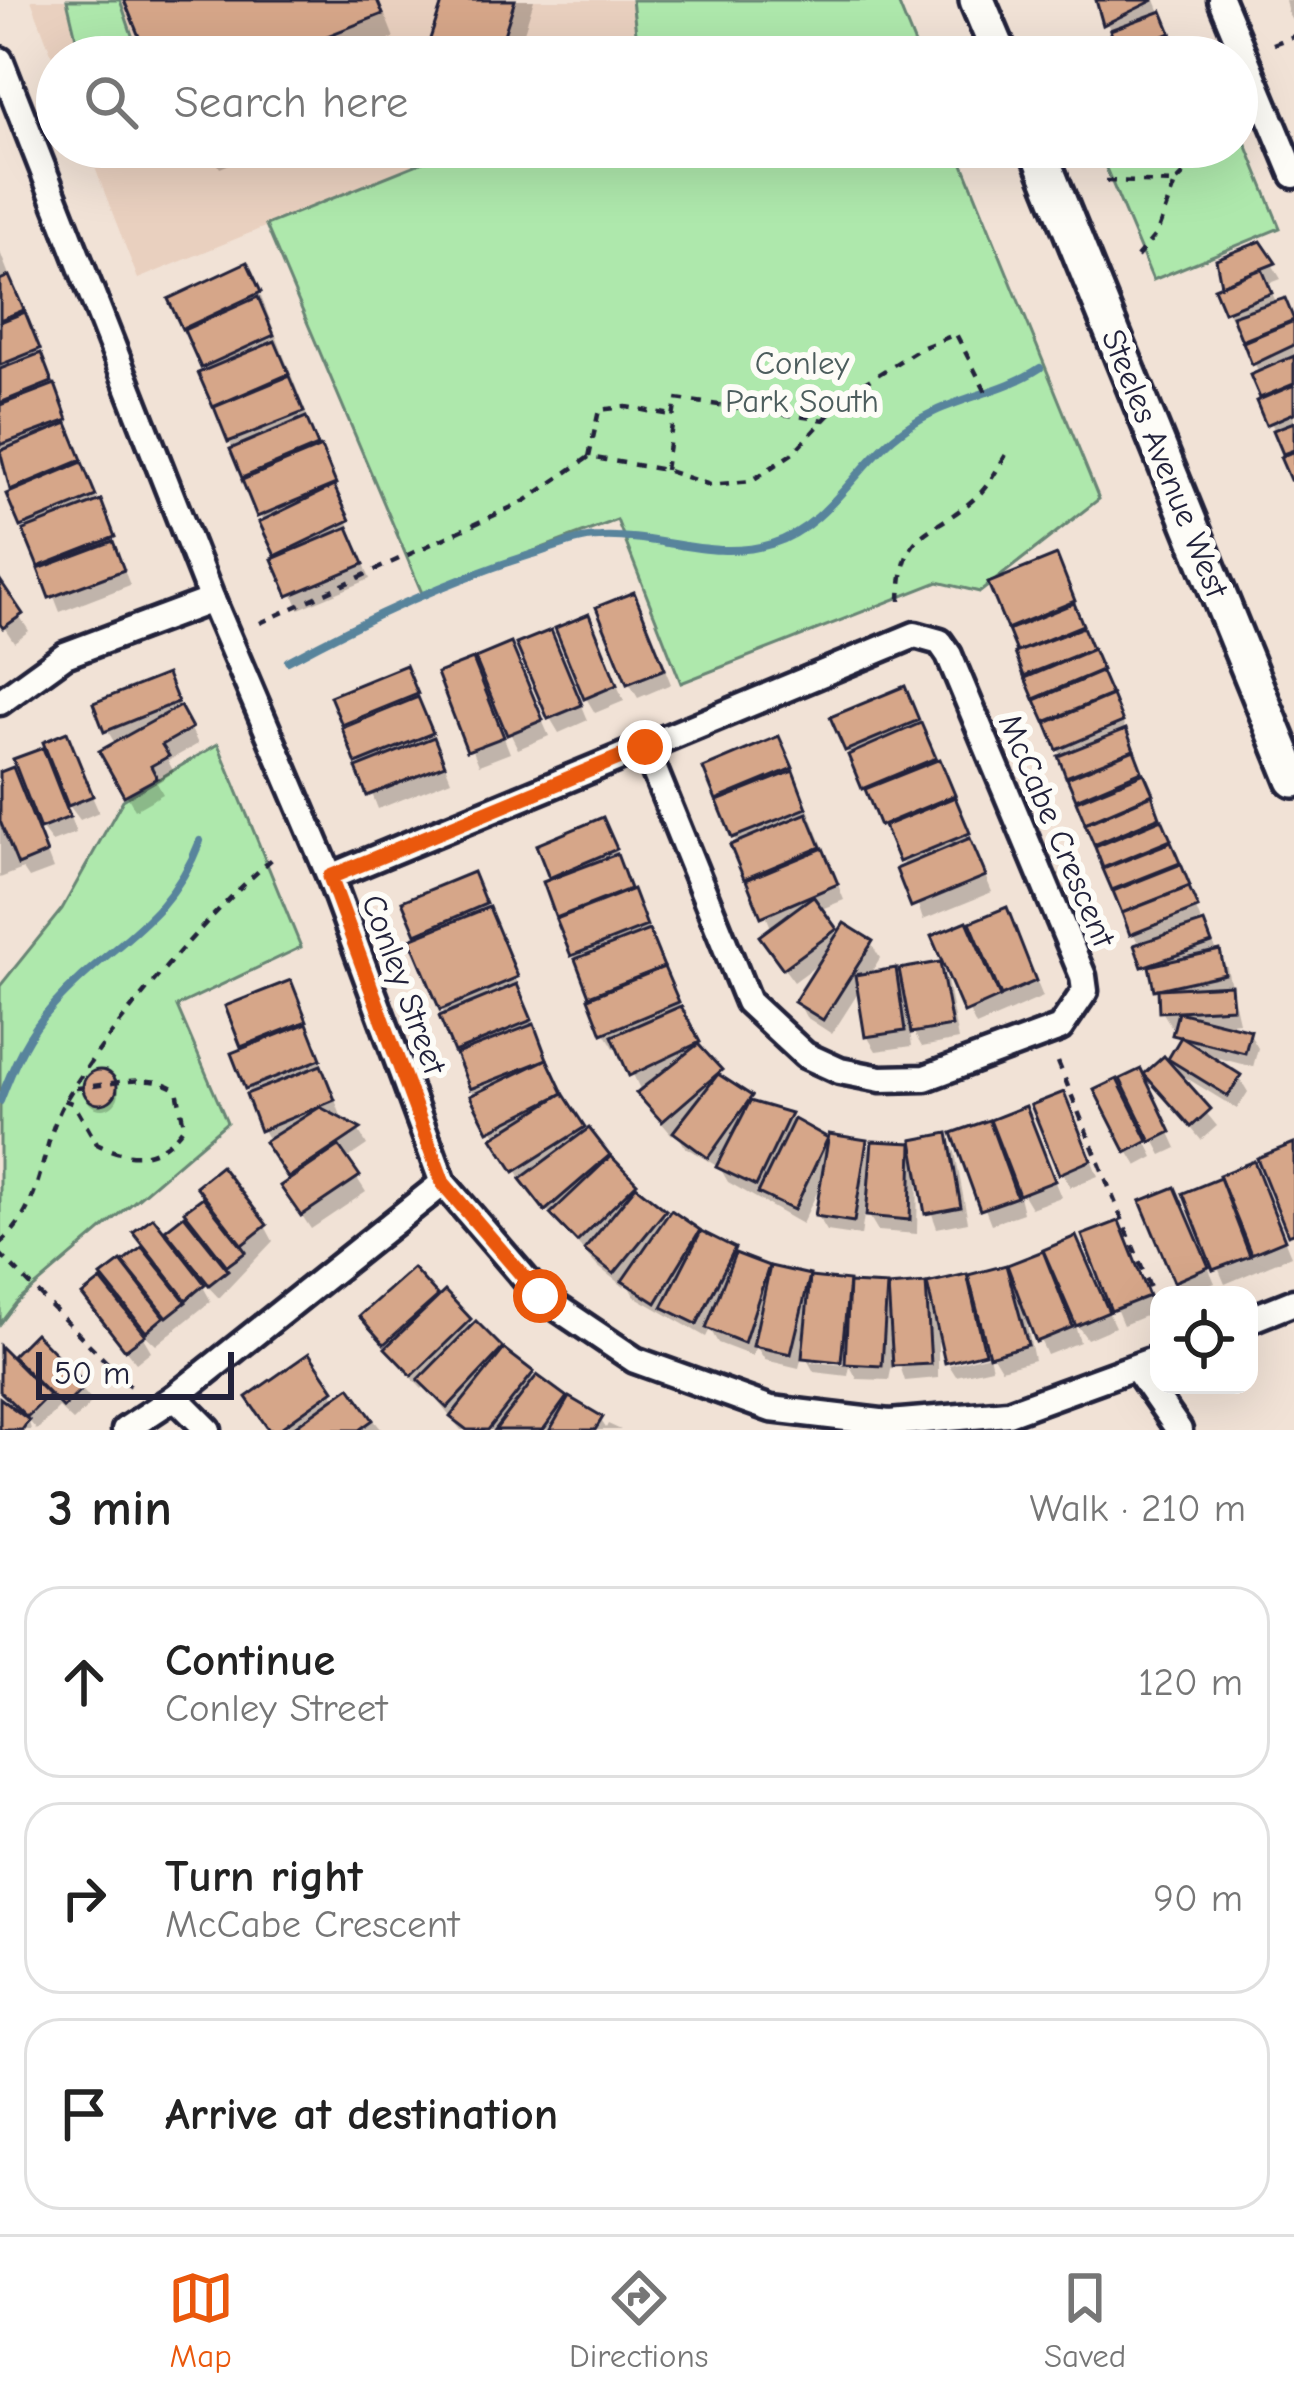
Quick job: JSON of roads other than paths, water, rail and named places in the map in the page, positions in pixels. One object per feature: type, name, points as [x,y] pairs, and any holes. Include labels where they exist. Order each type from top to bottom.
[{"type":"main road","points":[[977,0],[992,36]]},
{"type":"main road","name":"Steeles Avenue West","points":[[1046,168],[1294,780]]},
{"type":"street","points":[[1221,0],[1236,36]]},
{"type":"street","name":"Conley Street","points":[[0,60],[6,91],[36,165]]},
{"type":"street","points":[[1258,89],[1294,175]]},
{"type":"street","name":"Conley Street","points":[[37,168],[330,877],[443,1183],[540,1296],[634,1360],[771,1409],[889,1423],[1008,1413],[1147,1363]]},
{"type":"street","points":[[0,702],[65,655],[212,600]]},
{"type":"street","name":"McCabe Crescent","points":[[330,877],[886,643],[915,635],[940,642],[1083,976],[1085,992],[1071,1019],[1060,1028],[925,1078],[881,1079],[840,1071],[805,1055],[748,1003],[645,747]]},
{"type":"street","points":[[125,1430],[176,1397],[443,1183]]},
{"type":"street","points":[[1258,1317],[1294,1301]]},
{"type":"street","points":[[1147,1363],[1179,1430]]},
{"type":"street","points":[[176,1397],[208,1430]]},
{"type":"waterway","points":[[288,661],[436,589],[573,541],[622,537],[728,550],[771,544],[823,512],[911,424],[1040,368]]},
{"type":"waterway","points":[[0,1101],[22,1050],[45,1016],[154,913],[187,870],[200,841]]},
{"type":"park label","name":"Conley Park South","points":[[802,381]]}]
